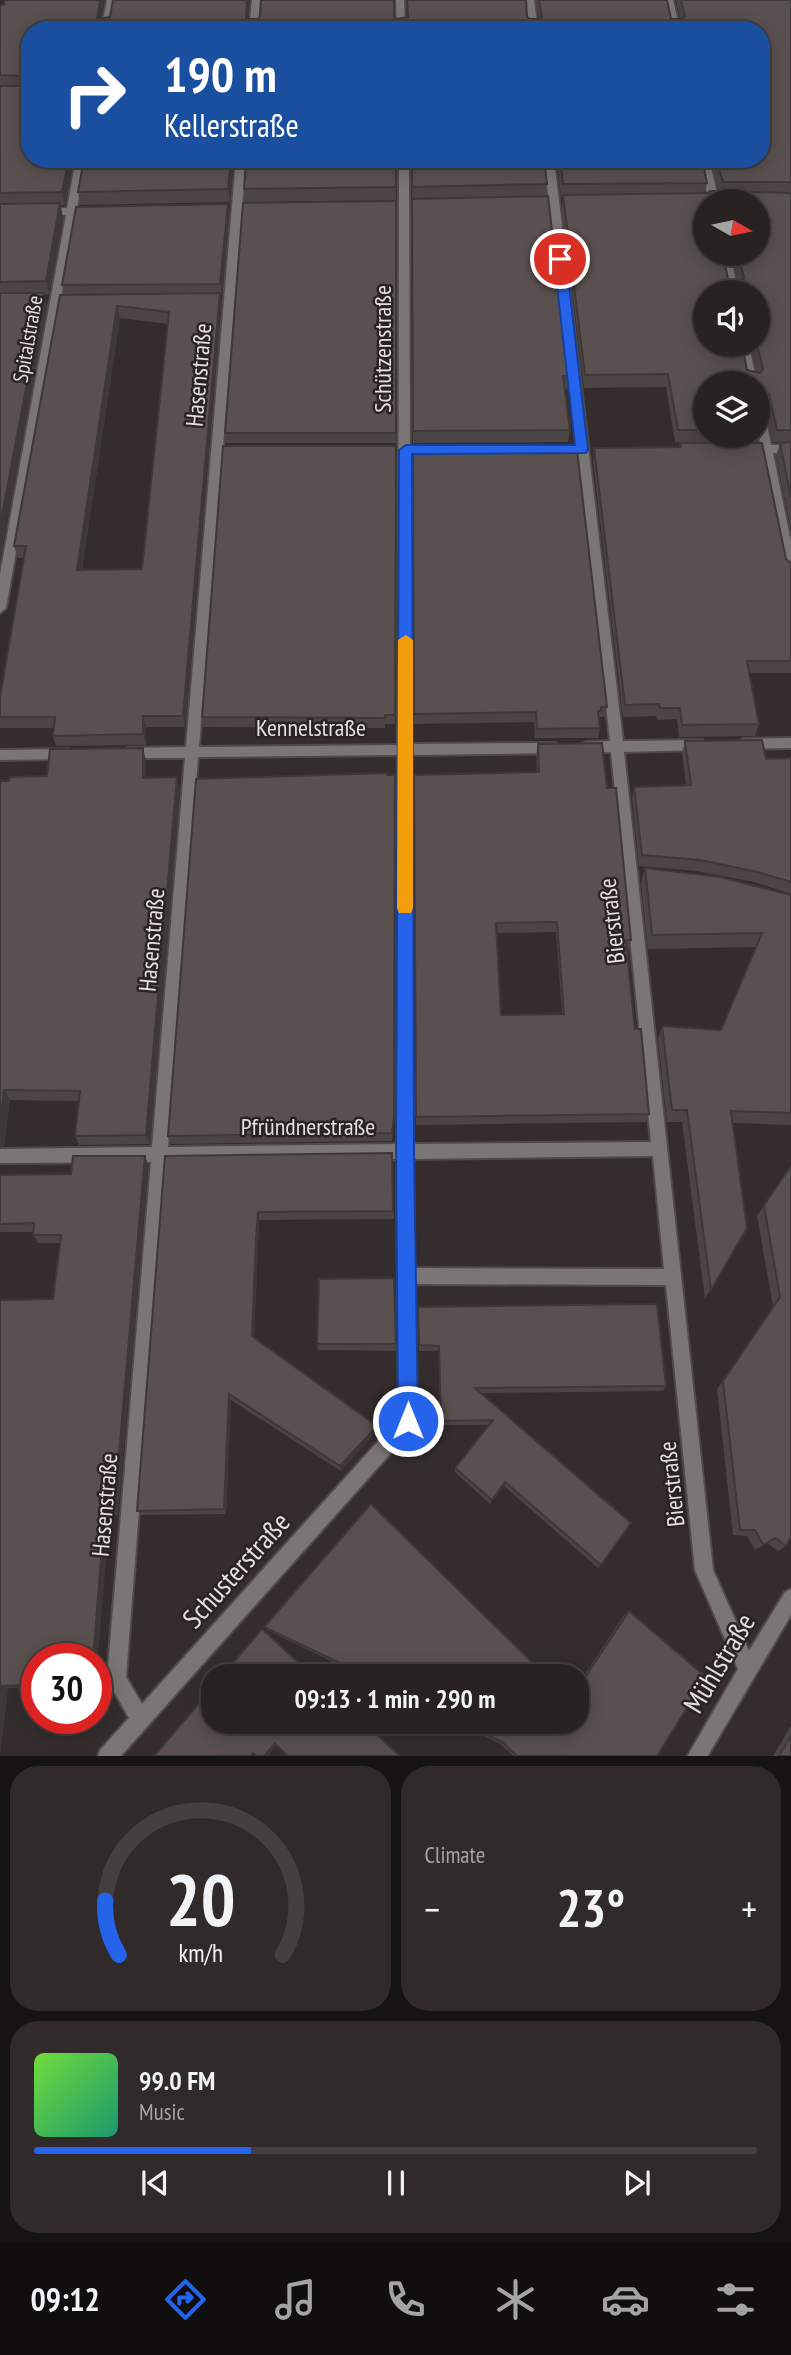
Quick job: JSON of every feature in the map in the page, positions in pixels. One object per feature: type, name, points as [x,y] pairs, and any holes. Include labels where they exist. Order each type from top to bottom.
[{"type":"street","points":[[107,21],[111,0]]},
{"type":"street","points":[[254,21],[256,0]]},
{"type":"street","points":[[400,0],[401,21]]},
{"type":"street","points":[[530,0],[533,21]]},
{"type":"street","points":[[669,0],[674,21]]},
{"type":"street","name":"Spitalstraße","points":[[0,608],[79,168]]},
{"type":"street","name":"Hasenstraße","points":[[140,1718],[116,1679],[230,299],[243,208],[241,168]]},
{"type":"street","name":"Schützenstraße","points":[[403,168],[398,205],[406,450],[405,1150],[408,1421]]},
{"type":"street","name":"Bierstraße","points":[[549,168],[616,747],[637,874],[659,1149],[704,1570],[747,1669]]},
{"type":"street","points":[[706,168],[710,189]]},
{"type":"street","points":[[540,204],[567,204]]},
{"type":"street","points":[[398,205],[418,205]]},
{"type":"street","points":[[223,209],[243,208]]},
{"type":"street","points":[[36,212],[99,211]]},
{"type":"street","points":[[216,299],[230,299]]},
{"type":"street","points":[[41,301],[68,300]]},
{"type":"street","points":[[740,449],[791,449]]},
{"type":"street","points":[[766,449],[791,571]]},
{"type":"street","points":[[217,450],[231,450]]},
{"type":"street","points":[[392,450],[419,450]]},
{"type":"street","points":[[568,450],[595,450]]},
{"type":"street","name":"Kennelstraße","points":[[110,753],[791,743]]},
{"type":"street","points":[[0,755],[83,754]]},
{"type":"street","name":"Pfründnerstraße","points":[[0,1156],[659,1149]]},
{"type":"street","points":[[407,1276],[673,1277]]},
{"type":"street","name":"Schusterstraße","points":[[107,1756],[408,1421]]},
{"type":"street","name":"Mühlstraße","points":[[696,1756],[791,1598]]},
{"type":"building","points":[[5,0],[100,0],[97,19],[110,17],[113,0],[247,0],[246,19],[257,19],[260,17],[261,0],[394,0],[394,17],[397,19],[408,17],[407,0],[526,0],[527,17],[539,19],[542,17],[539,0],[667,0],[671,19],[682,19],[685,16],[681,0],[791,0],[791,182],[723,182],[719,168],[770,168],[770,21],[21,21],[21,76],[0,75],[0,6]]},
{"type":"building","points":[[0,86],[21,86],[21,168],[67,168],[62,192],[0,193]]},
{"type":"building","points":[[82,168],[230,168],[228,189],[78,192]]},
{"type":"building","points":[[245,168],[396,168],[396,187],[244,189]]},
{"type":"building","points":[[412,168],[545,168],[547,184],[412,187]]},
{"type":"building","points":[[561,168],[704,168],[707,183],[563,184]]},
{"type":"building","points":[[770,192],[791,193],[791,430],[777,430],[770,398],[770,371],[762,371],[760,357],[770,357],[770,280],[742,280],[744,278],[741,266],[770,266]]},
{"type":"building","points":[[693,193],[693,266],[725,266],[728,279],[734,280],[693,280],[693,357],[744,357],[747,370],[751,371],[693,371],[693,430],[678,430],[668,374],[585,375],[563,195]]},
{"type":"building","points":[[548,196],[569,376],[563,376],[570,430],[413,431],[412,199]]},
{"type":"building","points":[[396,201],[396,433],[225,433],[243,203]]},
{"type":"building","points":[[60,203],[46,281],[0,282],[0,204]]},
{"type":"building","points":[[228,204],[220,284],[62,285],[76,207]]},
{"type":"building","points":[[0,293],[44,293],[0,526]]},
{"type":"building","points":[[220,293],[183,716],[143,716],[143,734],[53,736],[55,717],[0,717],[0,697],[26,546],[14,546],[60,295]],"holes":[[[117,306],[169,312],[142,569],[77,570]]]},
{"type":"building","points":[[791,442],[791,497],[780,443]]},
{"type":"building","points":[[680,443],[693,443],[693,448],[763,448],[786,559],[791,563],[791,661],[747,661],[759,724],[682,725],[680,708],[660,708],[659,704],[625,705],[594,448],[681,447]]},
{"type":"building","points":[[571,445],[572,450],[577,450],[607,707],[601,707],[601,711],[598,711],[600,728],[537,729],[536,712],[414,714],[413,446]]},
{"type":"building","points":[[223,446],[396,446],[395,715],[385,715],[385,718],[202,717]]},
{"type":"building","points":[[762,740],[766,759],[791,758],[791,882],[700,860],[642,855],[634,787],[691,785],[685,741]]},
{"type":"building","points":[[602,743],[607,788],[616,788],[631,940],[626,940],[630,982],[635,1029],[641,1029],[649,1114],[416,1117],[414,775],[539,772],[538,744]],"holes":[[[557,922],[564,1014],[501,1015],[496,923]]]},
{"type":"building","points":[[143,748],[143,778],[177,777],[146,1135],[75,1136],[80,1091],[4,1090],[0,1122],[0,781],[9,781],[10,777],[47,776],[50,749]]},
{"type":"building","points":[[387,773],[395,775],[392,1133],[168,1136],[196,779]]},
{"type":"building","points":[[645,868],[720,877],[791,895],[791,1113],[731,1111],[747,1228],[711,1290],[687,1110],[672,1110],[662,1026],[721,1030],[762,933],[652,935]]},
{"type":"building","points":[[392,1153],[393,1211],[258,1212],[256,1240],[252,1336],[377,1426],[340,1466],[229,1394],[224,1509],[137,1511],[165,1156]]},
{"type":"building","points":[[73,1156],[145,1156],[114,1511],[105,1511],[94,1643],[21,1643],[21,1685],[1,1686],[0,1696],[0,1300],[53,1299],[61,1235],[33,1235],[34,1223],[0,1224],[0,1175],[71,1174]]},
{"type":"building","points":[[791,1166],[791,1537],[786,1546],[775,1538],[763,1545],[755,1530],[740,1530],[723,1381],[780,1297],[764,1205]]},
{"type":"building","points":[[394,1278],[396,1344],[317,1344],[319,1279]]},
{"type":"building","points":[[657,1304],[666,1386],[475,1388],[631,1523],[601,1565],[505,1482],[492,1500],[455,1468],[493,1420],[441,1421],[439,1346],[419,1345],[418,1307]]},
{"type":"building","points":[[371,1504],[534,1664],[342,1664],[264,1627]]},
{"type":"building","points":[[629,1611],[706,1677],[657,1756],[517,1756],[502,1742],[486,1734],[589,1734],[589,1671]]},
{"type":"building","points":[[262,1629],[300,1664],[232,1664]]},
{"type":"building","points":[[201,1701],[201,1734],[376,1734],[400,1756],[288,1756],[275,1744],[264,1756],[256,1756],[253,1753],[250,1756],[154,1756]]},
{"type":"building","points":[[791,1736],[791,1756],[779,1756]]},
{"type":"slow traffic","points":[[405,908],[406,640]]},
{"type":"route","points":[[408,1421],[405,1150],[406,450],[582,450],[560,259]]}]
